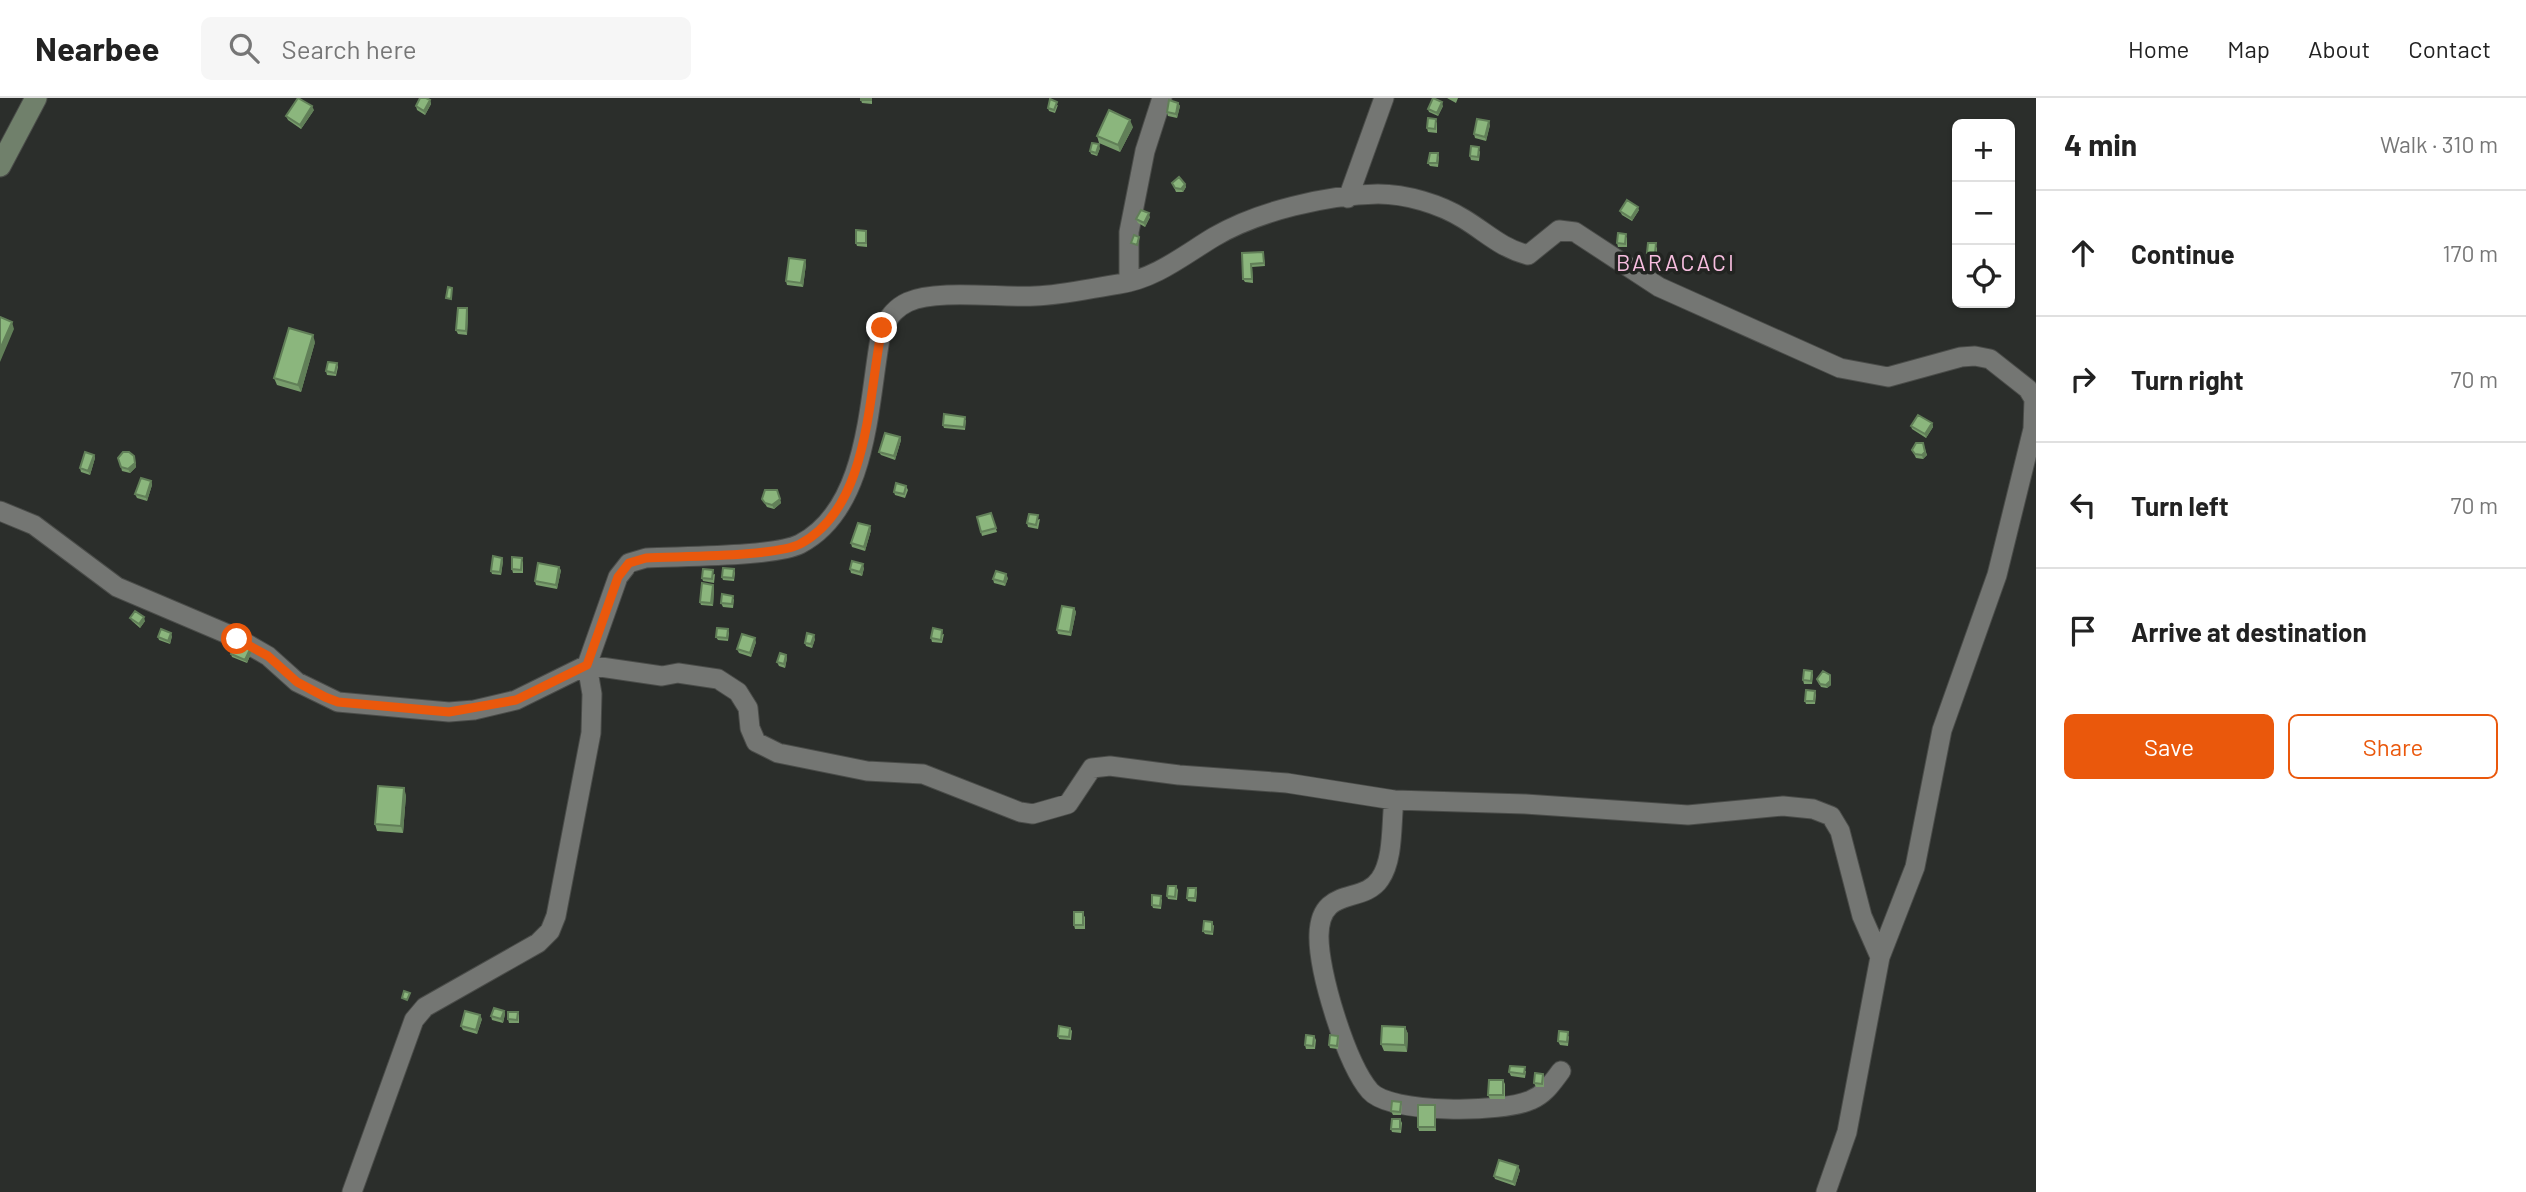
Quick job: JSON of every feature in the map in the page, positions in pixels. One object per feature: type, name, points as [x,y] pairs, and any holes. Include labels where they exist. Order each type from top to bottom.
[{"type":"main road","points":[[0,166],[36,98]]},
{"type":"street","points":[[1129,282],[1129,232],[1145,151],[1162,98]]},
{"type":"street","points":[[1348,198],[1384,98]]},
{"type":"street","points":[[352,1192],[414,1020],[425,1007],[521,955],[550,931],[562,896],[591,733],[592,694],[587,665],[618,577],[629,563],[646,558],[771,551],[799,544],[830,521],[860,461],[882,328],[894,309],[911,300],[955,296],[1036,296],[1129,282],[1183,259],[1215,236],[1273,213],[1325,199],[1378,194],[1418,199],[1463,218],[1509,250],[1528,255],[1559,230],[1575,232],[1660,287],[1840,368],[1888,377],[1961,356],[1975,356],[1990,359],[2028,389],[2035,399],[2033,429],[2000,563],[1942,730],[1909,885],[1880,957],[1847,1132],[1826,1192]]},
{"type":"street","points":[[0,511],[34,525],[117,587],[237,639],[268,656],[297,682],[338,702],[449,712],[474,710],[516,700],[587,665],[662,677],[677,673],[718,679],[738,692],[748,708],[750,728],[756,742],[778,753],[867,771],[923,774],[1020,812],[1033,814],[1068,804],[1092,768],[1110,765],[1179,775],[1287,783],[1394,800],[1525,804],[1688,815],[1783,806],[1813,809],[1831,816],[1840,831],[1862,916],[1880,957]]},
{"type":"street","points":[[1394,800],[1388,855],[1380,879],[1370,888],[1330,904],[1322,918],[1319,933],[1332,1003],[1370,1091],[1380,1099],[1480,1109],[1506,1108],[1530,1101],[1547,1090],[1560,1071]]},
{"type":"building","points":[[298,98],[312,106],[300,125],[286,116]]},
{"type":"building","points":[[420,98],[430,100],[424,111],[416,106]]},
{"type":"building","points":[[1433,98],[1442,102],[1437,113],[1428,109]]},
{"type":"building","points":[[1050,99],[1057,102],[1054,110],[1048,108]]},
{"type":"building","points":[[1169,100],[1178,103],[1176,114],[1167,112]]},
{"type":"building","points":[[1109,110],[1130,120],[1118,145],[1097,136]]},
{"type":"building","points":[[1428,118],[1436,119],[1435,129],[1427,128]]},
{"type":"building","points":[[1477,119],[1489,121],[1485,137],[1474,134]]},
{"type":"building","points":[[1092,143],[1099,144],[1096,153],[1090,151]]},
{"type":"building","points":[[1471,146],[1479,147],[1478,157],[1470,156]]},
{"type":"building","points":[[1430,153],[1438,153],[1437,163],[1428,163]]},
{"type":"building","points":[[1179,177],[1185,184],[1181,189],[1175,188],[1172,183]]},
{"type":"building","points":[[1627,200],[1638,207],[1631,218],[1620,211]]},
{"type":"building","points":[[1141,210],[1149,213],[1144,223],[1136,219]]},
{"type":"building","points":[[856,230],[866,231],[866,243],[856,243]]},
{"type":"building","points":[[1618,233],[1626,234],[1625,244],[1617,243]]},
{"type":"building","points":[[1134,235],[1139,237],[1137,245],[1131,243]]},
{"type":"building","points":[[1648,243],[1656,243],[1655,253],[1647,253]]},
{"type":"building","points":[[1263,252],[1264,263],[1251,264],[1252,279],[1243,279],[1242,253]]},
{"type":"building","points":[[789,258],[805,260],[801,283],[786,281]]},
{"type":"building","points":[[448,287],[452,288],[451,299],[446,298]]},
{"type":"building","points":[[458,308],[467,308],[466,331],[456,330]]},
{"type":"building","points":[[0,317],[12,322],[0,349]]},
{"type":"building","points":[[289,328],[313,335],[298,385],[274,378]]},
{"type":"building","points":[[328,362],[337,363],[335,373],[326,371]]},
{"type":"building","points":[[944,414],[965,417],[964,427],[943,425]]},
{"type":"building","points":[[1918,415],[1932,423],[1925,434],[1911,426]]},
{"type":"building","points":[[885,433],[900,437],[894,456],[879,452]]},
{"type":"building","points":[[1916,443],[1923,443],[1925,452],[1922,455],[1915,454],[1912,450]]},
{"type":"building","points":[[85,452],[94,455],[88,471],[80,468]]},
{"type":"building","points":[[123,452],[134,456],[135,463],[128,469],[121,467],[118,458]]},
{"type":"building","points":[[141,478],[151,481],[146,497],[135,494]]},
{"type":"building","points":[[896,483],[906,486],[904,494],[894,492]]},
{"type":"building","points":[[765,490],[777,490],[780,499],[772,505],[765,503],[762,499]]},
{"type":"building","points":[[991,513],[996,528],[981,532],[977,517]]},
{"type":"building","points":[[1029,514],[1038,515],[1036,525],[1027,523]]},
{"type":"building","points":[[858,523],[870,526],[864,547],[851,543]]},
{"type":"building","points":[[493,556],[502,558],[500,572],[491,571]]},
{"type":"building","points":[[512,557],[522,558],[521,570],[512,569]]},
{"type":"building","points":[[852,561],[863,564],[860,572],[850,569]]},
{"type":"building","points":[[538,563],[559,567],[556,585],[535,581]]},
{"type":"building","points":[[723,568],[734,569],[733,578],[722,577]]},
{"type":"building","points":[[703,569],[713,570],[712,579],[702,578]]},
{"type":"building","points":[[996,571],[1006,574],[1004,582],[993,579]]},
{"type":"building","points":[[702,583],[713,585],[711,603],[700,602]]},
{"type":"building","points":[[722,594],[733,596],[732,604],[721,603]]},
{"type":"building","points":[[1062,606],[1074,608],[1070,632],[1057,630]]},
{"type":"building","points":[[135,611],[144,617],[139,624],[130,618]]},
{"type":"building","points":[[717,628],[728,629],[727,638],[716,637]]},
{"type":"building","points":[[933,628],[942,630],[941,640],[931,638]]},
{"type":"building","points":[[161,629],[171,633],[168,641],[158,637]]},
{"type":"building","points":[[807,633],[814,635],[811,644],[805,643]]},
{"type":"building","points":[[742,634],[755,638],[750,653],[737,649]]},
{"type":"building","points":[[236,641],[251,647],[245,660],[231,654]]},
{"type":"building","points":[[780,653],[786,655],[784,664],[777,662]]},
{"type":"building","points":[[1804,670],[1812,671],[1811,681],[1803,680]]},
{"type":"building","points":[[1823,671],[1830,675],[1830,681],[1826,685],[1820,684],[1817,679]]},
{"type":"building","points":[[1806,690],[1815,691],[1814,701],[1805,701]]},
{"type":"building","points":[[378,786],[404,788],[401,826],[375,824]]},
{"type":"building","points":[[1168,886],[1176,886],[1175,897],[1167,896]]},
{"type":"building","points":[[1188,888],[1196,888],[1195,898],[1187,898]]},
{"type":"building","points":[[1152,895],[1161,896],[1160,906],[1152,905]]},
{"type":"building","points":[[1074,912],[1083,912],[1083,925],[1074,925]]},
{"type":"building","points":[[1204,921],[1212,922],[1212,932],[1203,931]]},
{"type":"building","points":[[404,991],[410,993],[407,1000],[402,998]]},
{"type":"building","points":[[494,1008],[504,1011],[501,1019],[491,1016]]},
{"type":"building","points":[[465,1011],[480,1015],[476,1030],[461,1026]]},
{"type":"building","points":[[508,1012],[518,1012],[517,1020],[508,1019]]},
{"type":"building","points":[[1059,1026],[1070,1028],[1069,1037],[1058,1036]]},
{"type":"building","points":[[1382,1026],[1405,1027],[1405,1045],[1381,1044]]},
{"type":"building","points":[[1559,1031],[1568,1032],[1567,1042],[1558,1041]]},
{"type":"building","points":[[1306,1035],[1314,1036],[1313,1046],[1305,1045]]},
{"type":"building","points":[[1330,1035],[1338,1036],[1337,1046],[1329,1045]]},
{"type":"building","points":[[1510,1066],[1525,1067],[1524,1074],[1509,1072]]},
{"type":"building","points":[[1535,1073],[1543,1074],[1542,1084],[1534,1083]]},
{"type":"building","points":[[1489,1080],[1503,1080],[1503,1095],[1488,1095]]},
{"type":"building","points":[[1392,1101],[1401,1102],[1400,1112],[1391,1111]]},
{"type":"building","points":[[1418,1105],[1435,1105],[1435,1127],[1418,1127]]},
{"type":"building","points":[[1392,1119],[1400,1119],[1400,1129],[1391,1129]]},
{"type":"building","points":[[1499,1160],[1518,1166],[1513,1182],[1494,1176]]},
{"type":"district","name":"BARACACI","points":[[1676,262]]},
{"type":"route","points":[[237,639],[268,656],[297,682],[338,702],[449,712],[474,710],[516,700],[587,665],[618,577],[629,563],[646,558],[771,551],[799,544],[830,521],[860,461],[872,405],[872,375],[882,328]]}]
